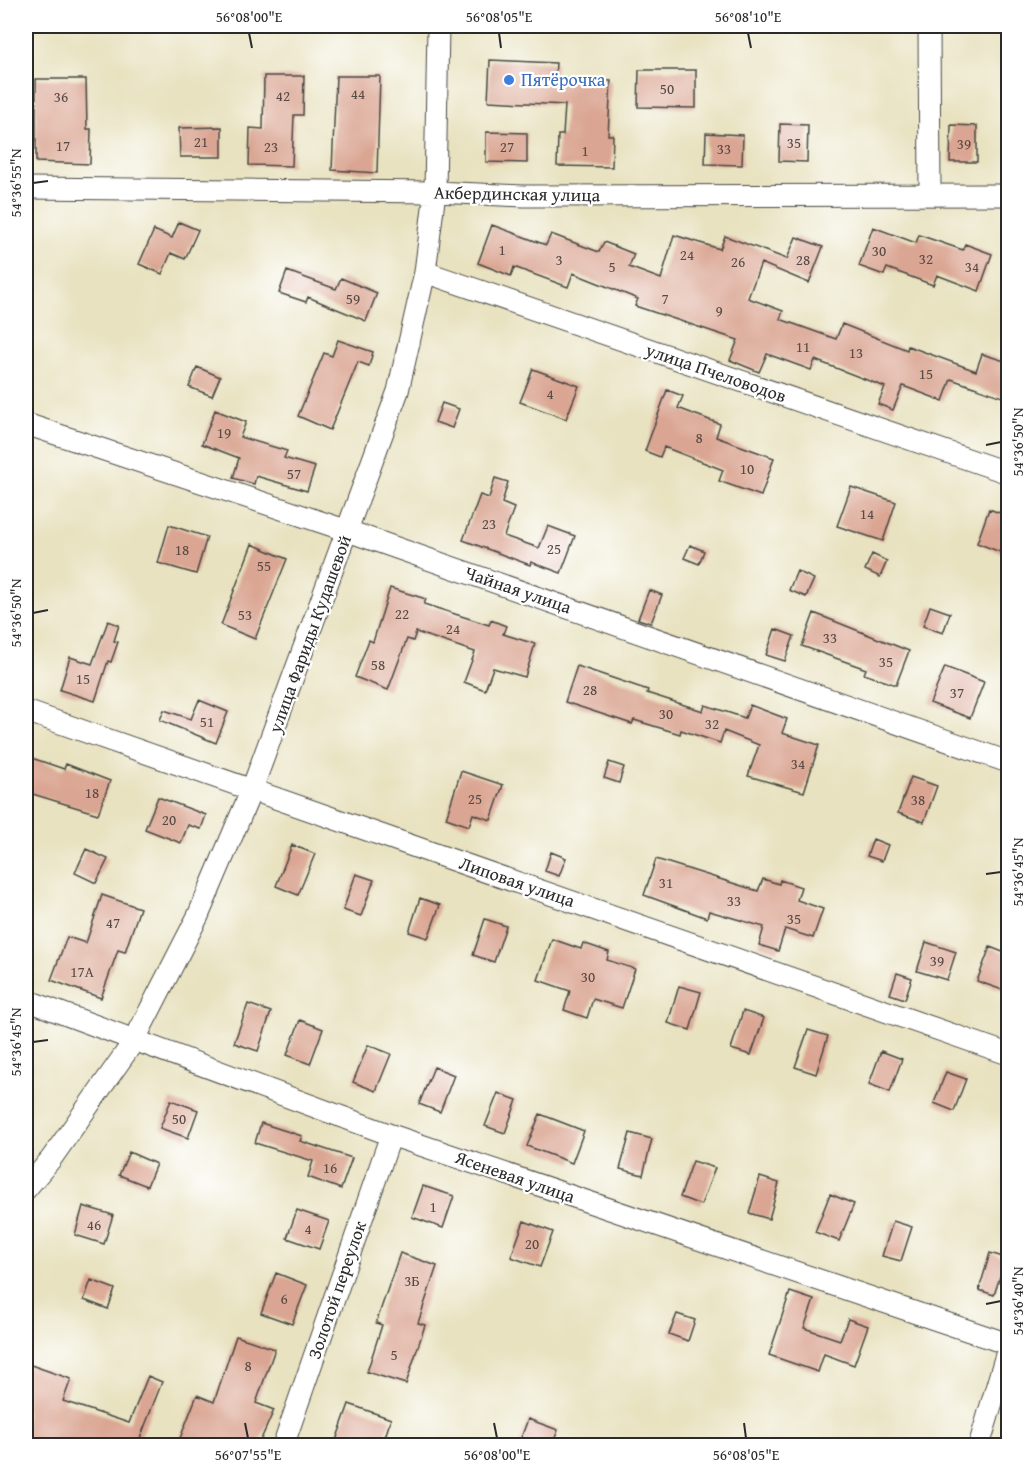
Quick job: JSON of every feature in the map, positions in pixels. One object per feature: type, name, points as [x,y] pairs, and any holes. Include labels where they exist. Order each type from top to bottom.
[{"type":"street","name":"улица Фариды Кудашевой","points":[[26,1189],[51,1159],[134,1041],[198,916],[252,789],[398,391],[425,272],[435,192],[438,26]]},
{"type":"street","points":[[929,26],[930,193]]},
{"type":"street","name":"Акбердинская улица","points":[[26,188],[435,192],[524,196],[930,193],[1008,195]]},
{"type":"street","name":"улица Пчеловодов","points":[[425,272],[1008,473]]},
{"type":"street","name":"Чайная улица","points":[[26,424],[348,531],[1008,762]]},
{"type":"street","name":"Липовая улица","points":[[26,711],[1008,1054]]},
{"type":"street","name":"Ясеневая улица","points":[[26,1000],[391,1135],[1008,1346]]},
{"type":"street","name":"Золотой переулок","points":[[283,1446],[391,1135]]},
{"type":"street","points":[[979,1446],[1008,1346]]},
{"type":"building","points":[[490,60],[556,63],[555,78],[611,81],[608,135],[613,135],[612,167],[557,166],[558,135],[563,135],[565,105],[488,101]]},
{"type":"building","points":[[639,70],[696,70],[696,108],[638,107]]},
{"type":"building","points":[[264,76],[304,76],[303,115],[294,115],[292,166],[249,165],[250,128],[263,129]]},
{"type":"building","points":[[336,76],[380,76],[377,173],[332,170]]},
{"type":"building","points":[[36,79],[86,79],[87,129],[91,129],[90,164],[36,162]]},
{"type":"building","points":[[780,124],[808,125],[807,162],[779,161]]},
{"type":"building","points":[[951,125],[977,126],[977,162],[950,162]]},
{"type":"building","points":[[222,127],[222,157],[180,157],[179,128]]},
{"type":"building","points":[[486,132],[527,133],[527,163],[486,162]]},
{"type":"building","points":[[706,133],[743,135],[742,165],[705,164]]},
{"type":"building","points":[[179,222],[198,230],[185,259],[171,253],[162,274],[139,264],[154,230],[172,238]]},
{"type":"building","points":[[492,225],[546,245],[551,234],[599,252],[604,242],[634,254],[629,267],[661,279],[674,235],[720,249],[725,236],[787,259],[796,237],[823,247],[809,283],[761,263],[748,298],[783,311],[780,319],[836,339],[842,324],[907,350],[908,346],[976,371],[982,354],[1008,362],[1008,399],[951,379],[943,401],[903,386],[893,410],[878,404],[885,387],[815,360],[811,370],[767,354],[759,372],[730,360],[738,340],[635,306],[638,299],[573,273],[568,287],[514,267],[511,276],[478,263]]},
{"type":"building","points":[[873,227],[916,243],[919,235],[963,250],[965,244],[992,254],[979,291],[937,275],[933,285],[887,268],[884,275],[859,266]]},
{"type":"building","points":[[287,271],[336,289],[341,278],[377,293],[366,321],[308,297],[306,302],[279,293]]},
{"type":"building","points":[[338,340],[373,352],[369,366],[358,362],[330,430],[298,416],[324,353],[332,356]]},
{"type":"building","points":[[197,367],[220,377],[212,396],[189,387]]},
{"type":"building","points":[[533,369],[579,386],[566,419],[520,402]]},
{"type":"building","points":[[667,390],[683,396],[678,408],[720,424],[716,437],[774,458],[761,496],[719,481],[723,470],[664,447],[660,457],[645,451]]},
{"type":"building","points":[[442,403],[459,409],[452,428],[435,422]]},
{"type":"building","points":[[215,410],[246,422],[240,437],[287,451],[284,458],[315,467],[307,491],[256,476],[254,484],[233,478],[239,458],[202,444]]},
{"type":"building","points":[[495,478],[508,482],[502,503],[514,508],[504,536],[539,548],[548,526],[575,536],[561,573],[531,562],[530,565],[463,540],[480,495],[489,498]]},
{"type":"building","points":[[851,487],[896,502],[883,541],[837,526]]},
{"type":"building","points":[[989,509],[1008,516],[1008,555],[977,543]]},
{"type":"building","points":[[169,525],[207,537],[196,574],[158,563]]},
{"type":"building","points":[[252,544],[287,559],[255,639],[221,625]]},
{"type":"building","points":[[690,545],[704,551],[699,564],[684,558]]},
{"type":"building","points":[[872,554],[887,561],[880,577],[865,570]]},
{"type":"building","points":[[797,571],[814,579],[806,597],[789,590]]},
{"type":"building","points":[[390,588],[426,599],[424,604],[489,625],[491,620],[506,626],[503,634],[535,644],[525,677],[493,668],[485,690],[464,682],[475,652],[416,632],[413,641],[407,639],[388,690],[355,677],[369,640],[373,642]]},
{"type":"building","points":[[649,590],[662,595],[651,623],[638,619]]},
{"type":"building","points":[[930,606],[950,613],[943,633],[923,626]]},
{"type":"building","points":[[814,613],[909,651],[896,685],[864,674],[866,669],[802,646]]},
{"type":"building","points":[[108,621],[119,625],[114,641],[118,642],[111,662],[108,661],[95,701],[60,690],[70,657],[92,664]]},
{"type":"building","points":[[775,629],[794,636],[785,661],[766,655]]},
{"type":"building","points":[[577,666],[648,690],[647,693],[703,711],[705,705],[745,718],[750,705],[787,719],[782,733],[819,745],[804,792],[748,776],[759,745],[724,731],[720,743],[681,730],[680,734],[634,720],[632,724],[565,702]]},
{"type":"building","points":[[945,667],[984,682],[970,718],[930,703]]},
{"type":"building","points":[[199,700],[228,712],[216,743],[160,720],[164,710],[191,719]]},
{"type":"building","points":[[26,756],[64,769],[66,764],[110,781],[98,814],[26,792]]},
{"type":"building","points":[[609,762],[624,767],[619,783],[604,778]]},
{"type":"building","points":[[461,771],[503,785],[491,820],[473,814],[469,826],[446,818]]},
{"type":"building","points":[[911,777],[937,786],[924,822],[898,813]]},
{"type":"building","points":[[158,797],[206,815],[201,829],[188,825],[181,843],[145,829]]},
{"type":"building","points":[[873,839],[888,845],[882,861],[867,856]]},
{"type":"building","points":[[292,845],[315,854],[298,895],[276,886]]},
{"type":"building","points":[[86,849],[108,859],[96,883],[75,873]]},
{"type":"building","points":[[551,852],[566,858],[559,876],[545,871]]},
{"type":"building","points":[[656,859],[758,891],[763,879],[779,884],[780,880],[801,887],[797,900],[823,909],[813,938],[785,929],[778,951],[759,945],[764,927],[709,911],[707,918],[644,895]]},
{"type":"building","points":[[356,874],[374,880],[361,916],[343,910]]},
{"type":"building","points":[[102,895],[140,908],[125,952],[118,950],[101,998],[51,980],[67,937],[86,943]]},
{"type":"building","points":[[420,898],[440,905],[428,938],[409,932]]},
{"type":"building","points":[[485,919],[506,926],[494,962],[473,955]]},
{"type":"building","points":[[552,939],[581,949],[583,943],[609,952],[607,960],[635,969],[622,1008],[593,999],[587,1018],[564,1010],[570,991],[538,980]]},
{"type":"building","points":[[926,942],[956,952],[947,980],[917,971]]},
{"type":"building","points":[[990,947],[1008,954],[1008,992],[977,981]]},
{"type":"building","points":[[897,973],[912,978],[905,999],[890,994]]},
{"type":"building","points":[[679,986],[701,992],[690,1030],[668,1023]]},
{"type":"building","points":[[248,1004],[271,1012],[258,1051],[234,1043]]},
{"type":"building","points":[[743,1011],[764,1018],[751,1055],[731,1049]]},
{"type":"building","points":[[300,1020],[323,1029],[310,1064],[287,1055]]},
{"type":"building","points":[[808,1030],[828,1036],[816,1074],[795,1067]]},
{"type":"building","points":[[368,1045],[391,1054],[376,1091],[353,1082]]},
{"type":"building","points":[[881,1051],[902,1059],[890,1092],[869,1084]]},
{"type":"building","points":[[434,1067],[454,1075],[440,1112],[419,1104]]},
{"type":"building","points":[[946,1072],[966,1079],[954,1111],[934,1103]]},
{"type":"building","points":[[498,1093],[517,1100],[505,1133],[485,1126]]},
{"type":"building","points":[[171,1100],[198,1110],[188,1138],[160,1128]]},
{"type":"building","points":[[540,1114],[584,1131],[572,1163],[527,1146]]},
{"type":"building","points":[[261,1123],[302,1136],[300,1141],[352,1158],[341,1189],[308,1177],[313,1161],[255,1143]]},
{"type":"building","points":[[630,1133],[652,1139],[643,1175],[620,1169]]},
{"type":"building","points":[[129,1152],[156,1164],[147,1186],[119,1175]]},
{"type":"building","points":[[693,1161],[715,1168],[701,1205],[680,1197]]},
{"type":"building","points":[[760,1177],[779,1183],[769,1219],[749,1213]]},
{"type":"building","points":[[423,1186],[454,1196],[443,1228],[412,1217]]},
{"type":"building","points":[[830,1194],[854,1204],[839,1241],[815,1232]]},
{"type":"building","points":[[83,1206],[113,1215],[104,1244],[75,1235]]},
{"type":"building","points":[[297,1210],[329,1221],[319,1249],[287,1238]]},
{"type":"building","points":[[524,1221],[553,1232],[540,1267],[511,1257]]},
{"type":"building","points":[[893,1221],[912,1227],[901,1261],[882,1256]]},
{"type":"building","points":[[400,1253],[437,1266],[418,1323],[425,1325],[406,1384],[367,1372],[382,1325],[376,1323]]},
{"type":"building","points":[[990,1253],[1006,1258],[994,1295],[979,1290]]},
{"type":"building","points":[[276,1273],[307,1285],[292,1324],[261,1313]]},
{"type":"building","points":[[91,1280],[115,1289],[108,1309],[84,1300]]},
{"type":"building","points":[[790,1292],[814,1300],[804,1328],[840,1340],[848,1319],[868,1326],[854,1365],[824,1354],[818,1372],[769,1355]]},
{"type":"building","points":[[677,1314],[695,1320],[688,1341],[669,1334]]},
{"type":"building","points":[[236,1336],[275,1349],[256,1403],[274,1410],[258,1446],[177,1446],[197,1395],[214,1402]]},
{"type":"building","points":[[28,1364],[71,1379],[63,1401],[129,1423],[148,1376],[162,1382],[137,1446],[79,1446],[67,1442],[66,1446],[46,1446],[26,1438]]},
{"type":"building","points":[[349,1404],[391,1419],[382,1446],[334,1446]]},
{"type":"building","points":[[528,1419],[558,1430],[552,1446],[518,1446]]},
{"type":"place","name":"Пятёрочка","points":[[509,80]]}]
